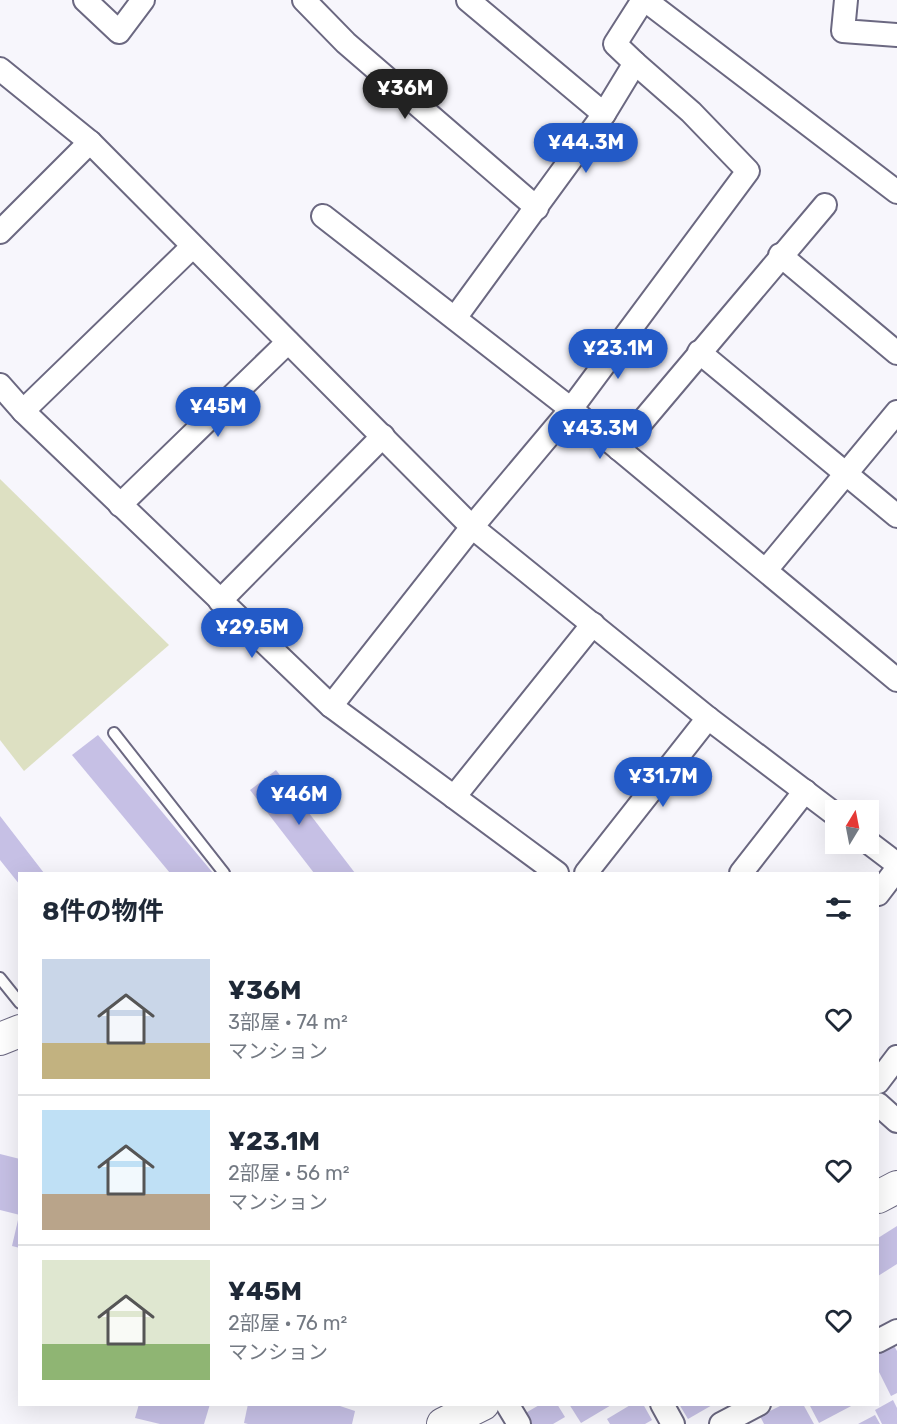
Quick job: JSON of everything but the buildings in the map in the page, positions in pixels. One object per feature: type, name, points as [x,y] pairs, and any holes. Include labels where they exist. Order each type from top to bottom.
[{"type":"street","points":[[85,0],[119,32],[143,0]]},
{"type":"street","points":[[304,0],[346,43],[537,208]]},
{"type":"street","points":[[468,0],[604,114]]},
{"type":"street","points":[[846,0],[843,31],[897,35]]},
{"type":"street","points":[[331,706],[472,527],[571,409],[748,171],[691,112],[615,44],[641,1],[897,192]]},
{"type":"street","points":[[455,318],[604,114],[634,63]]},
{"type":"street","points":[[0,69],[90,142],[472,527],[708,717],[825,806]]},
{"type":"street","points":[[0,232],[90,142]]},
{"type":"street","points":[[619,449],[825,204]]},
{"type":"street","points":[[323,216],[571,409],[766,570],[893,669]]},
{"type":"street","points":[[23,411],[192,247]]},
{"type":"street","points":[[780,255],[897,353]]},
{"type":"street","points":[[120,506],[288,342]]},
{"type":"street","points":[[699,352],[897,516]]},
{"type":"street","points":[[0,386],[120,506],[331,706],[555,872]]},
{"type":"street","points":[[766,570],[897,412]]},
{"type":"street","points":[[220,601],[383,436]]},
{"type":"street","points":[[454,797],[593,624]]},
{"type":"street","points":[[587,872],[708,717]]},
{"type":"street","points":[[742,872],[805,790]]},
{"type":"street","points":[[879,850],[897,864]]},
{"type":"street","points":[[879,893],[897,869]]},
{"type":"street","points":[[0,1039],[18,1032]]},
{"type":"street","points":[[879,1081],[897,1057]]},
{"type":"street","points":[[879,1105],[897,1121]]},
{"type":"street","points":[[879,1196],[897,1187]]},
{"type":"street","points":[[879,1340],[897,1331]]},
{"type":"street","points":[[443,1424],[479,1406]]},
{"type":"street","points":[[508,1406],[519,1424]]},
{"type":"street","points":[[663,1406],[673,1424]]},
{"type":"street","points":[[722,1424],[755,1406]]},
{"type":"lane","points":[[114,733],[223,872]]},
{"type":"lane","points":[[0,978],[18,1000]]},
{"type":"green space","points":[[0,479],[169,645],[24,771],[0,740]]}]
